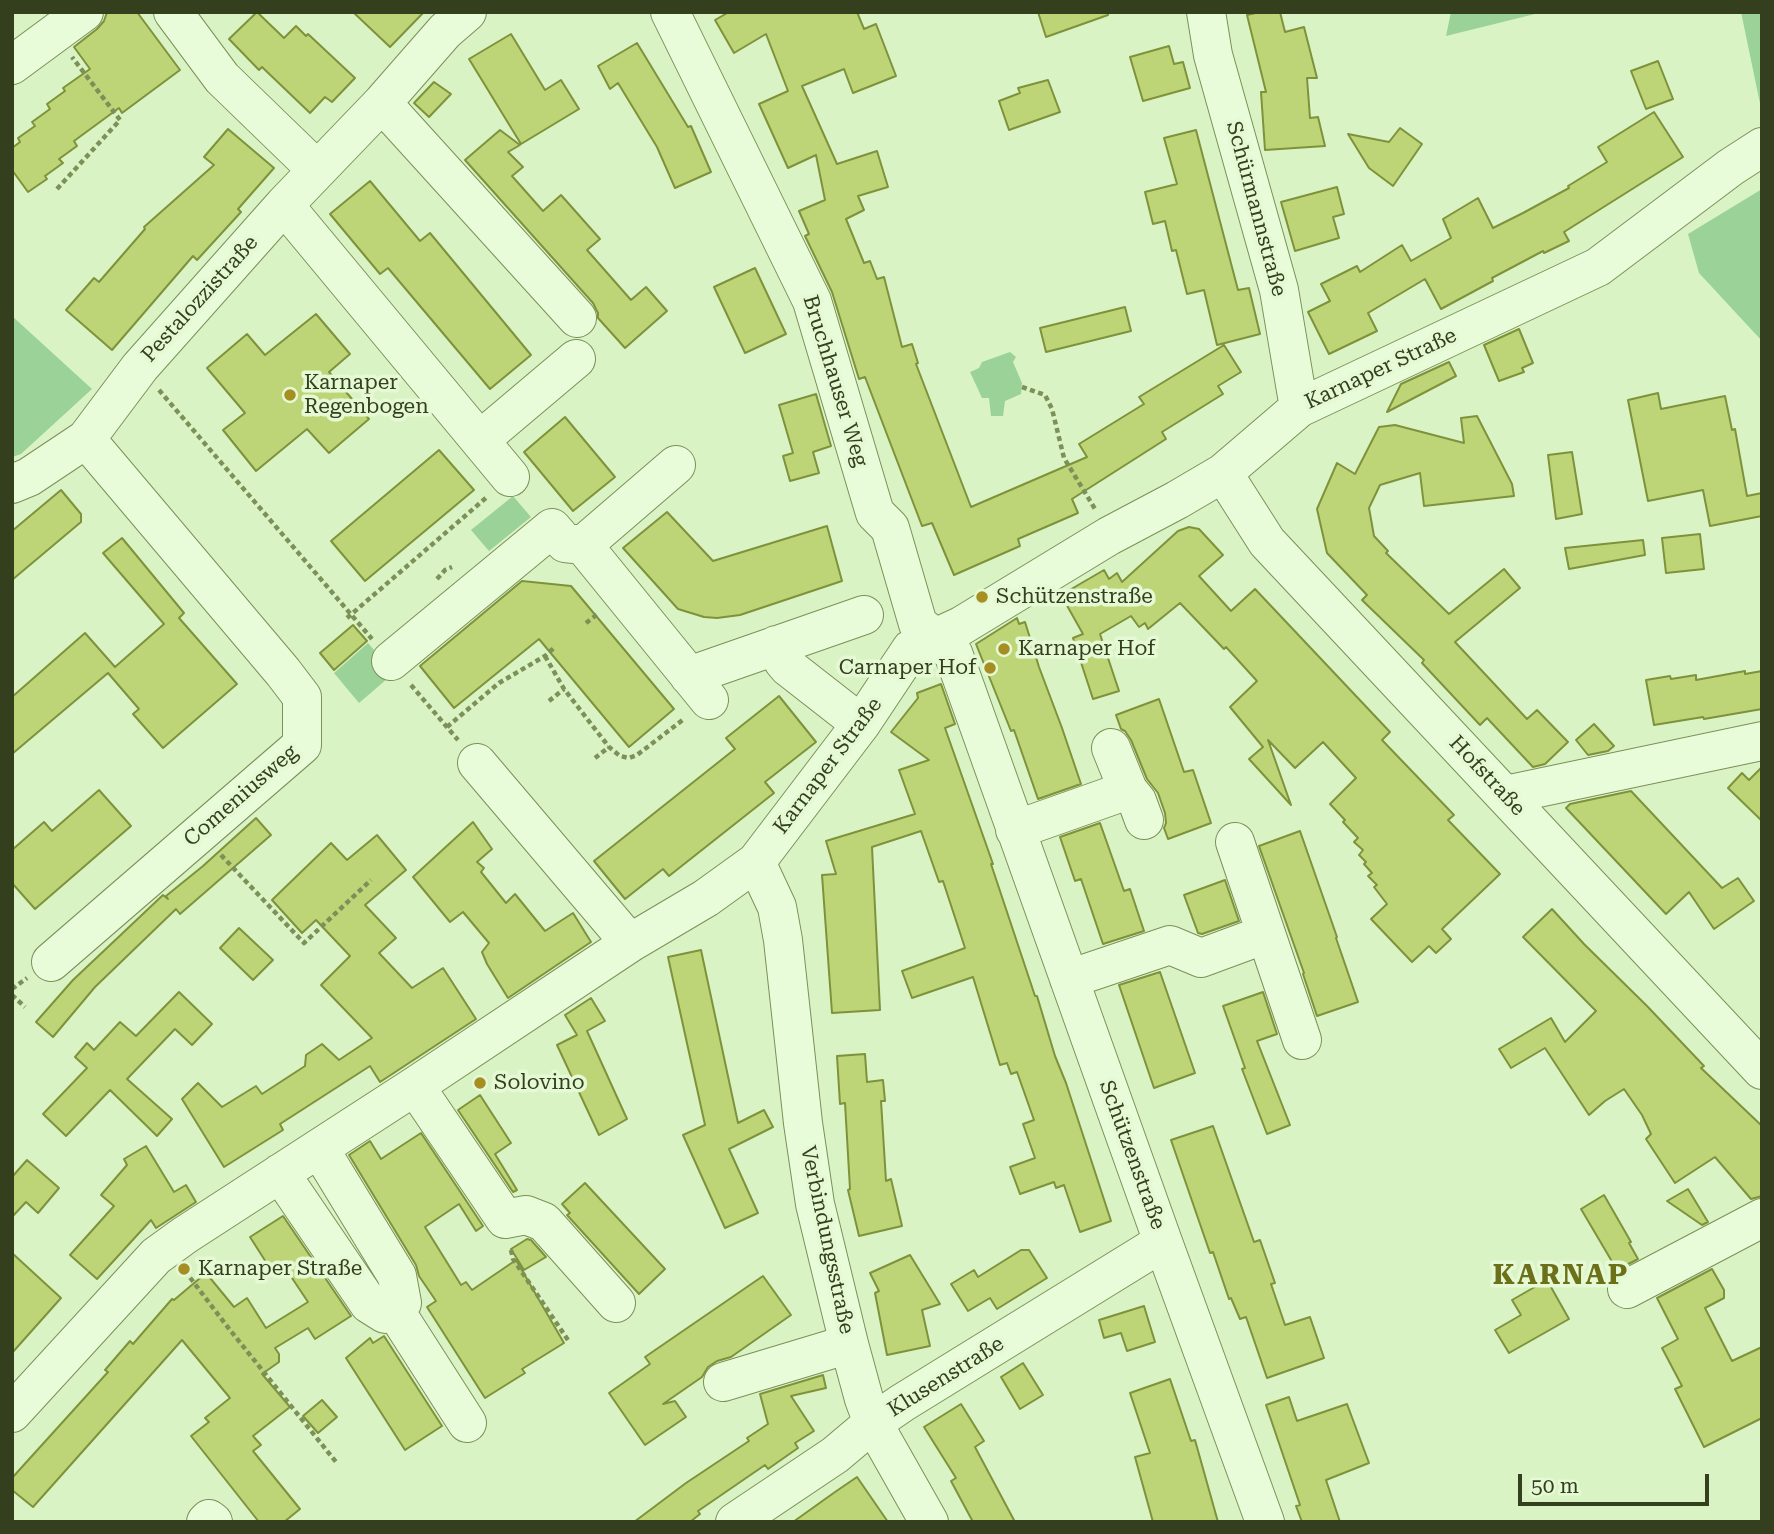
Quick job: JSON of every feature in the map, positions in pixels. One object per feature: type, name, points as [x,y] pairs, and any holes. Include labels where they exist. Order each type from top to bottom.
[{"type":"street","points":[[173,12],[222,78],[317,170]]},
{"type":"street","name":"Pestalozzistraße","points":[[12,484],[29,477],[86,439],[140,367],[284,205],[382,103],[445,31],[467,12]]},
{"type":"street","name":"Bruchhauser Weg","points":[[670,12],[812,301],[875,513],[890,528],[918,624],[933,637]]},
{"type":"street","name":"Schürmannstraße","points":[[1206,12],[1213,55],[1279,290],[1299,408]]},
{"type":"street","points":[[12,65],[69,23]]},
{"type":"street","points":[[382,103],[576,318]]},
{"type":"street","name":"Karnaper Straße","points":[[12,1413],[156,1256],[280,1172],[630,943],[706,898],[757,862],[861,724],[911,649],[961,626],[1109,536],[1223,473],[1299,408],[1598,267],[1731,167],[1762,147]]},
{"type":"street","points":[[284,205],[510,477]]},
{"type":"street","points":[[480,440],[576,359]]},
{"type":"street","name":"Comeniusweg","points":[[51,962],[302,745],[302,696],[86,439]]},
{"type":"street","points":[[391,662],[567,536],[676,465]]},
{"type":"street","name":"Hofstraße","points":[[1223,473],[1268,542],[1762,1070]]},
{"type":"street","points":[[567,536],[699,688],[776,645],[864,615]]},
{"type":"street","name":"Schützenstraße","points":[[933,637],[953,653],[1265,1522]]},
{"type":"street","points":[[776,645],[788,667],[861,724]]},
{"type":"street","points":[[1505,795],[1762,741]]},
{"type":"street","points":[[1015,830],[1136,805],[1111,748]]},
{"type":"street","points":[[477,763],[630,943]]},
{"type":"street","points":[[1235,842],[1302,1040]]},
{"type":"street","name":"Verbindungsstraße","points":[[757,862],[777,907],[815,1204],[849,1344],[873,1423],[929,1522]]},
{"type":"street","points":[[1069,979],[1170,945],[1201,958],[1266,934]]},
{"type":"street","points":[[415,1086],[505,1219],[526,1215],[544,1222],[616,1303]]},
{"type":"street","points":[[280,1172],[369,1304],[386,1314],[394,1309],[402,1303],[397,1276],[318,1148]]},
{"type":"street","points":[[1627,1289],[1762,1218]]},
{"type":"street","name":"Klusenstraße","points":[[735,1522],[835,1455],[873,1423],[1163,1242]]},
{"type":"street","points":[[394,1309],[467,1423]]},
{"type":"street","points":[[723,1382],[849,1344]]},
{"type":"street","points":[[206,1522],[209,1519],[213,1522]]},
{"type":"path","points":[[57,189],[120,120],[69,23]]},
{"type":"path","points":[[152,381],[349,617],[477,763]]},
{"type":"path","points":[[1022,387],[1045,395],[1052,409],[1064,458],[1097,513]]},
{"type":"path","points":[[349,617],[510,477]]},
{"type":"path","points":[[447,727],[499,683],[555,648]]},
{"type":"path","points":[[545,656],[564,689],[609,747],[620,756],[629,758],[636,755],[699,688]]},
{"type":"path","points":[[549,701],[564,689]]},
{"type":"path","points":[[596,758],[609,747]]},
{"type":"path","points":[[220,854],[304,943],[371,880]]},
{"type":"path","points":[[12,995],[24,1007]]},
{"type":"path","points":[[505,1219],[513,1259],[568,1340]]},
{"type":"path","points":[[184,1269],[337,1462]]},
{"type":"green space","points":[[1451,12],[1543,12],[1446,36]]},
{"type":"green space","points":[[1741,12],[1762,12],[1762,113]]},
{"type":"green space","points":[[1762,189],[1762,341],[1699,273],[1688,234]]},
{"type":"green space","points":[[12,316],[92,389],[21,454],[12,457]]},
{"type":"green space","points":[[1010,352],[1016,357],[1013,362],[1022,383],[1021,394],[1005,401],[1003,416],[991,416],[989,398],[982,398],[970,372],[979,368],[982,362]]},
{"type":"green space","points":[[513,496],[531,517],[489,551],[471,530]]},
{"type":"green space","points":[[368,643],[394,673],[359,703],[334,673]]},
{"type":"building","points":[[107,12],[137,12],[180,70],[122,113],[119,108],[74,141],[77,146],[59,159],[63,163],[45,176],[47,179],[28,192],[12,170],[12,148],[20,142],[18,138],[35,126],[32,122],[50,109],[47,104],[65,91],[63,88],[90,69],[74,47],[97,29]]},
{"type":"building","points":[[257,12],[284,38],[296,26],[306,36],[308,34],[355,78],[332,102],[325,97],[310,113],[262,67],[259,70],[229,39]]},
{"type":"building","points":[[353,12],[424,12],[390,47]]},
{"type":"building","points":[[729,12],[857,12],[864,29],[876,24],[896,76],[853,93],[844,69],[802,86],[837,164],[877,151],[888,187],[858,196],[864,210],[846,219],[864,263],[870,261],[877,279],[884,277],[902,347],[912,344],[918,363],[916,364],[971,507],[1087,457],[1079,444],[1144,404],[1139,397],[1224,345],[1241,372],[1218,386],[1223,394],[1162,432],[1166,439],[1072,499],[1078,513],[1018,539],[1020,546],[954,575],[932,523],[922,526],[865,377],[859,379],[832,292],[805,236],[809,234],[799,211],[825,200],[816,155],[788,168],[759,104],[788,91],[766,34],[734,53],[715,20]]},
{"type":"building","points":[[1038,12],[1108,12],[1108,15],[1046,37]]},
{"type":"building","points":[[1280,12],[1285,32],[1304,27],[1317,78],[1307,78],[1310,118],[1318,117],[1325,146],[1265,150],[1261,92],[1266,92],[1247,15]]},
{"type":"building","points":[[511,34],[545,90],[561,80],[579,109],[521,144],[469,59]]},
{"type":"building","points":[[637,43],[688,127],[691,126],[711,172],[675,188],[657,147],[618,83],[610,89],[598,66]]},
{"type":"building","points":[[1169,46],[1174,64],[1183,62],[1190,88],[1143,101],[1130,57]]},
{"type":"building","points":[[1658,61],[1673,99],[1646,109],[1631,71]]},
{"type":"building","points":[[1048,80],[1060,112],[1009,130],[999,101],[1020,93],[1018,88]]},
{"type":"building","points":[[434,82],[451,94],[429,117],[414,103]]},
{"type":"building","points":[[1654,112],[1683,157],[1564,232],[1569,241],[1544,253],[1543,251],[1492,278],[1493,281],[1441,309],[1425,279],[1368,313],[1377,331],[1329,354],[1308,312],[1330,301],[1321,284],[1357,266],[1360,272],[1402,245],[1411,261],[1451,238],[1443,219],[1478,198],[1493,228],[1523,213],[1569,188],[1568,186],[1607,162],[1598,147]]},
{"type":"building","points":[[1400,128],[1422,144],[1393,186],[1369,168],[1348,134],[1389,142]]},
{"type":"building","points":[[228,129],[274,168],[238,209],[241,212],[197,260],[193,256],[112,350],[66,310],[94,278],[99,282],[144,227],[214,165],[204,157]]},
{"type":"building","points":[[500,130],[520,145],[508,152],[523,167],[512,176],[543,211],[561,195],[600,239],[587,250],[631,300],[646,287],[667,311],[625,348],[598,318],[593,303],[465,160]]},
{"type":"building","points":[[1196,130],[1238,290],[1249,288],[1260,334],[1217,345],[1204,290],[1187,294],[1176,250],[1172,251],[1165,221],[1153,224],[1145,192],[1177,184],[1164,138]]},
{"type":"building","points":[[370,181],[420,241],[430,233],[531,355],[490,389],[388,268],[380,274],[330,214]]},
{"type":"building","points":[[1337,187],[1344,214],[1333,217],[1339,238],[1295,251],[1281,202]]},
{"type":"building","points":[[755,268],[786,334],[745,353],[714,287]]},
{"type":"building","points":[[1125,307],[1131,331],[1046,352],[1040,328]]},
{"type":"building","points":[[316,314],[350,354],[329,372],[369,419],[329,453],[307,429],[256,471],[223,430],[245,413],[207,368],[247,334],[265,355]]},
{"type":"building","points":[[1519,329],[1533,363],[1522,368],[1524,372],[1499,381],[1484,345]]},
{"type":"building","points":[[1449,362],[1456,376],[1387,412],[1401,384]]},
{"type":"building","points":[[1658,393],[1661,409],[1725,396],[1732,430],[1735,429],[1747,496],[1762,493],[1762,516],[1710,526],[1703,490],[1648,501],[1628,400]]},
{"type":"building","points":[[816,394],[831,446],[813,452],[819,473],[790,481],[783,456],[793,453],[779,405]]},
{"type":"building","points":[[1477,416],[1512,484],[1514,496],[1424,506],[1420,473],[1380,485],[1369,508],[1374,536],[1388,551],[1386,553],[1449,614],[1504,569],[1520,588],[1455,642],[1527,719],[1537,710],[1568,742],[1545,764],[1533,767],[1487,718],[1480,725],[1422,663],[1424,660],[1362,600],[1367,595],[1327,553],[1317,509],[1337,463],[1355,474],[1379,427],[1395,425],[1464,443],[1461,418]]},
{"type":"building","points":[[565,417],[615,477],[573,511],[524,452]]},
{"type":"building","points":[[439,450],[474,490],[365,581],[331,541]]},
{"type":"building","points":[[1572,452],[1582,514],[1556,519],[1548,455]]},
{"type":"building","points":[[61,490],[81,514],[81,522],[12,580],[12,531]]},
{"type":"building","points":[[667,512],[713,561],[827,526],[842,581],[740,615],[704,617],[678,609],[623,548]]},
{"type":"building","points":[[1189,527],[1199,529],[1223,555],[1199,576],[1231,611],[1255,589],[1390,732],[1382,740],[1454,815],[1448,820],[1500,874],[1442,929],[1451,939],[1436,953],[1429,946],[1412,962],[1371,919],[1387,904],[1374,887],[1377,885],[1368,876],[1372,873],[1359,855],[1363,850],[1354,842],[1358,838],[1330,804],[1356,778],[1323,742],[1295,768],[1268,740],[1291,805],[1249,759],[1263,747],[1230,707],[1257,681],[1180,603],[1148,629],[1145,623],[1139,627],[1131,616],[1100,634],[1119,691],[1093,699],[1073,638],[1083,634],[1061,595],[1104,570],[1109,579],[1117,573],[1122,582],[1178,531]]},
{"type":"building","points":[[1700,534],[1704,569],[1666,573],[1662,538]]},
{"type":"building","points":[[122,538],[184,613],[179,618],[237,684],[163,748],[133,714],[139,709],[108,673],[12,754],[12,697],[85,633],[115,667],[164,624],[103,553]]},
{"type":"building","points":[[1643,540],[1645,555],[1569,569],[1565,548]]},
{"type":"building","points":[[522,581],[571,586],[674,709],[629,747],[539,639],[454,708],[420,666]]},
{"type":"building","points":[[1017,618],[1019,624],[1025,622],[1081,784],[1038,799],[1014,730],[1011,731],[976,644]]},
{"type":"building","points":[[353,625],[367,641],[334,670],[320,653]]},
{"type":"building","points":[[1745,671],[1745,674],[1762,671],[1762,709],[1654,725],[1646,680],[1696,675],[1696,680]]},
{"type":"building","points":[[941,684],[955,724],[945,728],[1111,1221],[1080,1232],[1064,1185],[1056,1188],[1054,1182],[1020,1194],[1010,1167],[1035,1158],[1023,1124],[1034,1120],[1017,1072],[1011,1074],[1007,1063],[1000,1065],[973,977],[912,998],[902,971],[965,948],[943,881],[939,882],[921,831],[872,847],[880,1010],[832,1013],[822,875],[836,874],[826,841],[915,814],[899,770],[929,760],[891,732],[918,698],[917,693]]},
{"type":"building","points":[[779,696],[816,742],[765,782],[774,793],[669,876],[663,869],[625,899],[594,861],[735,749],[726,738]]},
{"type":"building","points":[[1159,699],[1184,772],[1193,770],[1211,823],[1168,839],[1164,828],[1165,813],[1158,793],[1147,779],[1131,740],[1121,729],[1116,715]]},
{"type":"building","points":[[1594,724],[1614,746],[1608,751],[1588,755],[1576,740]]},
{"type":"building","points":[[1762,767],[1762,821],[1728,788],[1742,773],[1749,780]]},
{"type":"building","points":[[99,790],[131,826],[35,909],[12,883],[12,850],[44,822],[52,831]]},
{"type":"building","points":[[1631,791],[1722,888],[1738,878],[1754,901],[1714,929],[1689,892],[1666,914],[1566,808],[1570,804]]},
{"type":"building","points":[[256,818],[271,835],[180,914],[176,909],[95,987],[53,1037],[36,1022],[73,980],[163,895],[168,899],[166,896]]},
{"type":"building","points":[[473,822],[492,849],[477,862],[484,868],[481,872],[506,903],[515,894],[545,931],[573,913],[591,942],[508,998],[482,952],[489,943],[463,912],[450,922],[413,877]]},
{"type":"building","points":[[1100,823],[1124,891],[1130,889],[1144,931],[1103,944],[1081,879],[1075,881],[1060,837]]},
{"type":"building","points":[[1300,831],[1358,1002],[1317,1016],[1259,846]]},
{"type":"building","points":[[377,835],[406,870],[365,905],[396,938],[379,953],[412,988],[443,968],[476,1019],[380,1082],[370,1066],[280,1124],[283,1130],[224,1167],[182,1099],[198,1083],[222,1107],[256,1086],[262,1094],[305,1066],[306,1055],[322,1044],[339,1060],[372,1038],[321,985],[350,956],[316,920],[302,933],[272,900],[331,843],[347,860]]},
{"type":"building","points":[[1225,880],[1239,921],[1198,933],[1184,895]]},
{"type":"building","points":[[1552,909],[1704,1066],[1701,1068],[1762,1126],[1762,1196],[1751,1199],[1715,1157],[1675,1183],[1646,1139],[1651,1134],[1624,1089],[1589,1115],[1545,1048],[1511,1068],[1499,1049],[1551,1018],[1565,1042],[1596,1011],[1523,937]]},
{"type":"building","points":[[239,928],[273,960],[253,980],[220,948]]},
{"type":"building","points":[[701,950],[738,1123],[764,1110],[773,1127],[729,1149],[758,1213],[725,1228],[683,1135],[705,1125],[668,957]]},
{"type":"building","points":[[1160,972],[1195,1073],[1154,1088],[1119,985]]},
{"type":"building","points":[[179,992],[212,1024],[192,1045],[175,1029],[127,1079],[172,1119],[157,1136],[110,1090],[66,1136],[43,1114],[87,1068],[75,1057],[87,1043],[94,1050],[120,1022],[136,1036]]},
{"type":"building","points":[[1263,992],[1277,1034],[1257,1041],[1290,1125],[1267,1134],[1242,1069],[1245,1068],[1223,1006]]},
{"type":"building","points":[[591,998],[605,1021],[587,1031],[627,1119],[599,1135],[557,1045],[577,1035],[565,1015]]},
{"type":"building","points":[[865,1054],[867,1082],[883,1080],[885,1101],[881,1101],[886,1181],[891,1179],[902,1226],[859,1236],[848,1190],[845,1103],[840,1104],[837,1056]]},
{"type":"building","points":[[480,1095],[511,1143],[495,1154],[517,1190],[513,1192],[458,1110]]},
{"type":"building","points":[[1213,1126],[1254,1242],[1260,1240],[1275,1283],[1271,1284],[1285,1325],[1310,1317],[1324,1358],[1267,1378],[1246,1317],[1240,1319],[1231,1298],[1229,1299],[1213,1252],[1210,1253],[1171,1140]]},
{"type":"building","points":[[421,1133],[483,1226],[476,1231],[459,1204],[425,1227],[461,1285],[466,1282],[472,1290],[516,1260],[564,1343],[522,1369],[525,1373],[485,1398],[427,1307],[436,1301],[349,1155],[370,1141],[381,1159]]},
{"type":"building","points":[[146,1146],[174,1192],[186,1185],[196,1202],[156,1228],[151,1220],[97,1279],[70,1255],[114,1206],[101,1195],[127,1165],[124,1159]]},
{"type":"building","points":[[27,1160],[59,1188],[38,1213],[26,1202],[12,1217],[12,1177]]},
{"type":"building","points":[[585,1183],[665,1269],[639,1294],[567,1215],[570,1213],[562,1204]]},
{"type":"building","points":[[1688,1189],[1708,1222],[1702,1225],[1667,1201]]},
{"type":"building","points":[[1604,1195],[1638,1259],[1617,1270],[1581,1209]]},
{"type":"building","points":[[283,1216],[351,1316],[315,1339],[308,1328],[275,1348],[279,1354],[279,1362],[262,1374],[290,1407],[253,1436],[261,1445],[253,1451],[300,1509],[284,1522],[259,1522],[191,1436],[209,1422],[205,1418],[230,1398],[182,1340],[33,1507],[12,1490],[12,1478],[108,1372],[105,1370],[130,1341],[133,1344],[172,1299],[206,1273],[234,1307],[247,1298],[266,1328],[308,1302],[284,1266],[273,1273],[250,1237]]},
{"type":"building","points":[[527,1239],[546,1257],[524,1270],[511,1249]]},
{"type":"building","points":[[1021,1250],[1029,1250],[1047,1278],[997,1309],[990,1298],[968,1311],[951,1284],[974,1270],[978,1277]]},
{"type":"building","points":[[12,1253],[61,1298],[12,1353]]},
{"type":"building","points":[[910,1255],[940,1304],[922,1310],[930,1346],[887,1355],[875,1293],[879,1291],[870,1273]]},
{"type":"building","points":[[1712,1269],[1724,1290],[1724,1298],[1705,1308],[1732,1361],[1762,1347],[1762,1418],[1704,1447],[1675,1389],[1682,1386],[1662,1348],[1678,1339],[1657,1298]]},
{"type":"building","points":[[763,1276],[791,1315],[731,1357],[708,1367],[702,1377],[663,1404],[675,1401],[686,1417],[645,1445],[609,1393],[650,1364],[645,1357]]},
{"type":"building","points":[[1547,1280],[1569,1319],[1509,1353],[1495,1330],[1521,1315],[1512,1300]]},
{"type":"building","points":[[1144,1306],[1155,1342],[1127,1351],[1121,1333],[1104,1338],[1099,1320]]},
{"type":"building","points":[[384,1336],[442,1426],[405,1450],[346,1358],[370,1338],[373,1343]]},
{"type":"building","points":[[1023,1363],[1043,1395],[1020,1409],[1001,1377]]},
{"type":"building","points":[[823,1375],[826,1388],[791,1396],[814,1431],[795,1443],[798,1448],[768,1469],[765,1465],[698,1511],[700,1514],[690,1522],[634,1522],[749,1441],[747,1438],[768,1424],[760,1394]]},
{"type":"building","points":[[1170,1379],[1191,1441],[1195,1440],[1218,1522],[1153,1522],[1135,1457],[1150,1453],[1130,1393]]},
{"type":"building","points":[[1289,1397],[1297,1421],[1347,1404],[1369,1463],[1326,1480],[1340,1522],[1302,1522],[1296,1506],[1300,1505],[1266,1405]]},
{"type":"building","points":[[322,1400],[337,1417],[318,1433],[303,1416]]},
{"type":"building","points":[[961,1404],[984,1441],[975,1447],[1015,1522],[973,1522],[951,1481],[956,1478],[924,1427]]},
{"type":"building","points":[[857,1477],[888,1522],[793,1522],[835,1492]]},
{"type":"place","name":"Karnaper Regenbogen","points":[[290,395]]},
{"type":"place","name":"Schützenstraße","points":[[982,597]]},
{"type":"place","name":"Karnaper Hof","points":[[1004,649]]},
{"type":"place","name":"Carnaper Hof","points":[[990,668]]},
{"type":"place","name":"Solovino","points":[[480,1083]]},
{"type":"place","name":"Karnaper Straße","points":[[184,1269]]},
{"type":"district","name":"KARNAP","points":[[1561,1276]]}]
